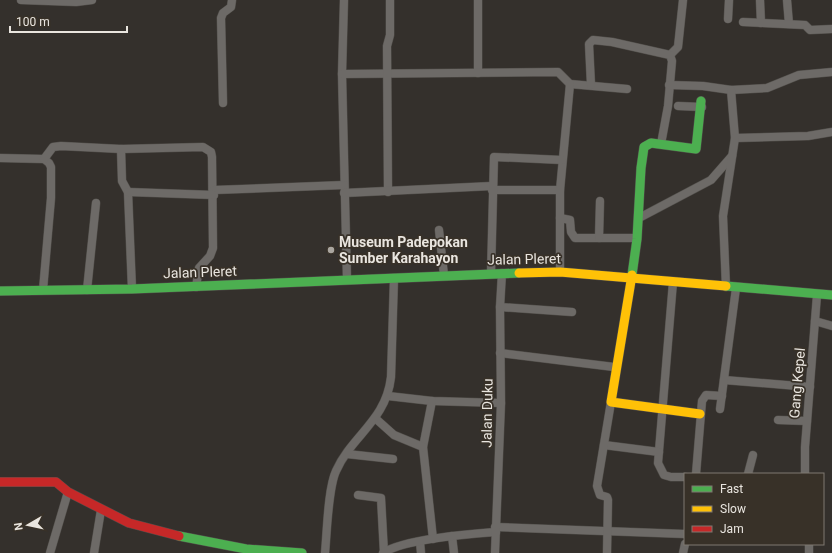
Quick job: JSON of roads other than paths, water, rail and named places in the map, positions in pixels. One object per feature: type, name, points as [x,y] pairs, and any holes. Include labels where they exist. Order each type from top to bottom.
[{"type":"main road","points":[[700,414],[611,402],[614,367],[632,279],[639,218],[644,147],[650,143],[696,149],[702,104]]},
{"type":"main road","name":"Jalan Pleret","points":[[0,291],[196,287],[444,275],[560,272],[832,296]]},
{"type":"main road","points":[[0,482],[56,482],[68,492],[101,510],[157,532],[247,551],[302,553]]},
{"type":"street","points":[[21,0],[76,2],[92,0]]},
{"type":"street","points":[[223,104],[221,18],[223,13],[231,7],[232,0]]},
{"type":"street","points":[[344,0],[342,74],[347,280]]},
{"type":"street","points":[[388,192],[387,42],[390,35],[390,0]]},
{"type":"street","points":[[478,0],[478,73]]},
{"type":"street","points":[[670,55],[678,47],[683,0]]},
{"type":"street","points":[[728,19],[729,0]]},
{"type":"street","points":[[760,0],[761,23]]},
{"type":"street","points":[[787,0],[789,24]]},
{"type":"street","points":[[742,22],[805,25],[810,30],[832,29]]},
{"type":"street","points":[[591,85],[589,44],[593,40],[619,43],[670,55]]},
{"type":"street","points":[[661,144],[668,106],[672,61],[670,55]]},
{"type":"street","points":[[342,74],[558,72],[570,84],[627,89]]},
{"type":"street","points":[[669,85],[703,86],[731,90],[767,88],[799,75],[832,72]]},
{"type":"street","points":[[560,272],[560,190],[570,84]]},
{"type":"street","points":[[726,287],[722,222],[734,154],[735,138],[731,90]]},
{"type":"street","points":[[678,106],[702,104]]},
{"type":"street","points":[[735,138],[808,136],[832,132]]},
{"type":"street","points":[[44,159],[53,147],[61,146],[121,149],[203,147],[208,149],[212,157],[214,192],[213,248],[210,256],[199,268],[196,287]]},
{"type":"street","points":[[121,149],[122,181],[128,192],[132,289]]},
{"type":"street","points":[[639,218],[712,180],[734,154]]},
{"type":"street","points":[[491,274],[492,188],[494,157],[562,160]]},
{"type":"street","points":[[0,158],[44,159],[49,163],[52,176],[43,290]]},
{"type":"street","points":[[128,192],[344,189],[388,192],[492,188],[560,190]]},
{"type":"street","points":[[599,238],[600,201]]},
{"type":"street","points":[[87,290],[96,203]]},
{"type":"street","points":[[560,218],[570,220],[571,232],[575,238],[637,238]]},
{"type":"street","points":[[439,230],[444,275]]},
{"type":"street","name":"Jalan Duku","points":[[495,553],[501,403],[500,307],[502,273]]},
{"type":"street","points":[[325,553],[334,476],[347,454],[375,418],[388,396],[391,377],[394,278]]},
{"type":"street","points":[[674,282],[658,463],[664,475],[671,477],[684,477]]},
{"type":"street","points":[[720,409],[736,288]]},
{"type":"street","name":"Gang Kepel","points":[[805,473],[804,453],[817,295]]},
{"type":"street","points":[[500,307],[572,312]]},
{"type":"street","points":[[815,321],[832,326]]},
{"type":"street","points":[[500,353],[614,367]]},
{"type":"street","points":[[724,380],[810,387]]},
{"type":"street","points":[[696,473],[702,401],[706,395],[722,396]]},
{"type":"street","points":[[388,396],[432,401],[501,403]]},
{"type":"street","points":[[432,401],[423,447],[433,539]]},
{"type":"street","points":[[607,553],[608,500],[607,497],[600,495],[597,486],[611,402]]},
{"type":"street","points":[[375,418],[394,435],[423,447]]},
{"type":"street","points":[[778,420],[807,421]]},
{"type":"street","points":[[604,445],[659,452]]},
{"type":"street","points":[[347,454],[394,459]]},
{"type":"street","points":[[748,473],[753,456]]},
{"type":"street","points":[[50,553],[68,492]]},
{"type":"street","points":[[358,495],[380,498],[383,553],[392,548],[433,539],[496,529],[608,530],[684,534]]},
{"type":"street","points":[[94,553],[101,510]]},
{"type":"street","points":[[452,536],[454,553]]},
{"type":"street","points":[[420,542],[421,553]]},
{"type":"place","name":"Museum Padepokan Sumber Karahayon","points":[[331,250]]}]
